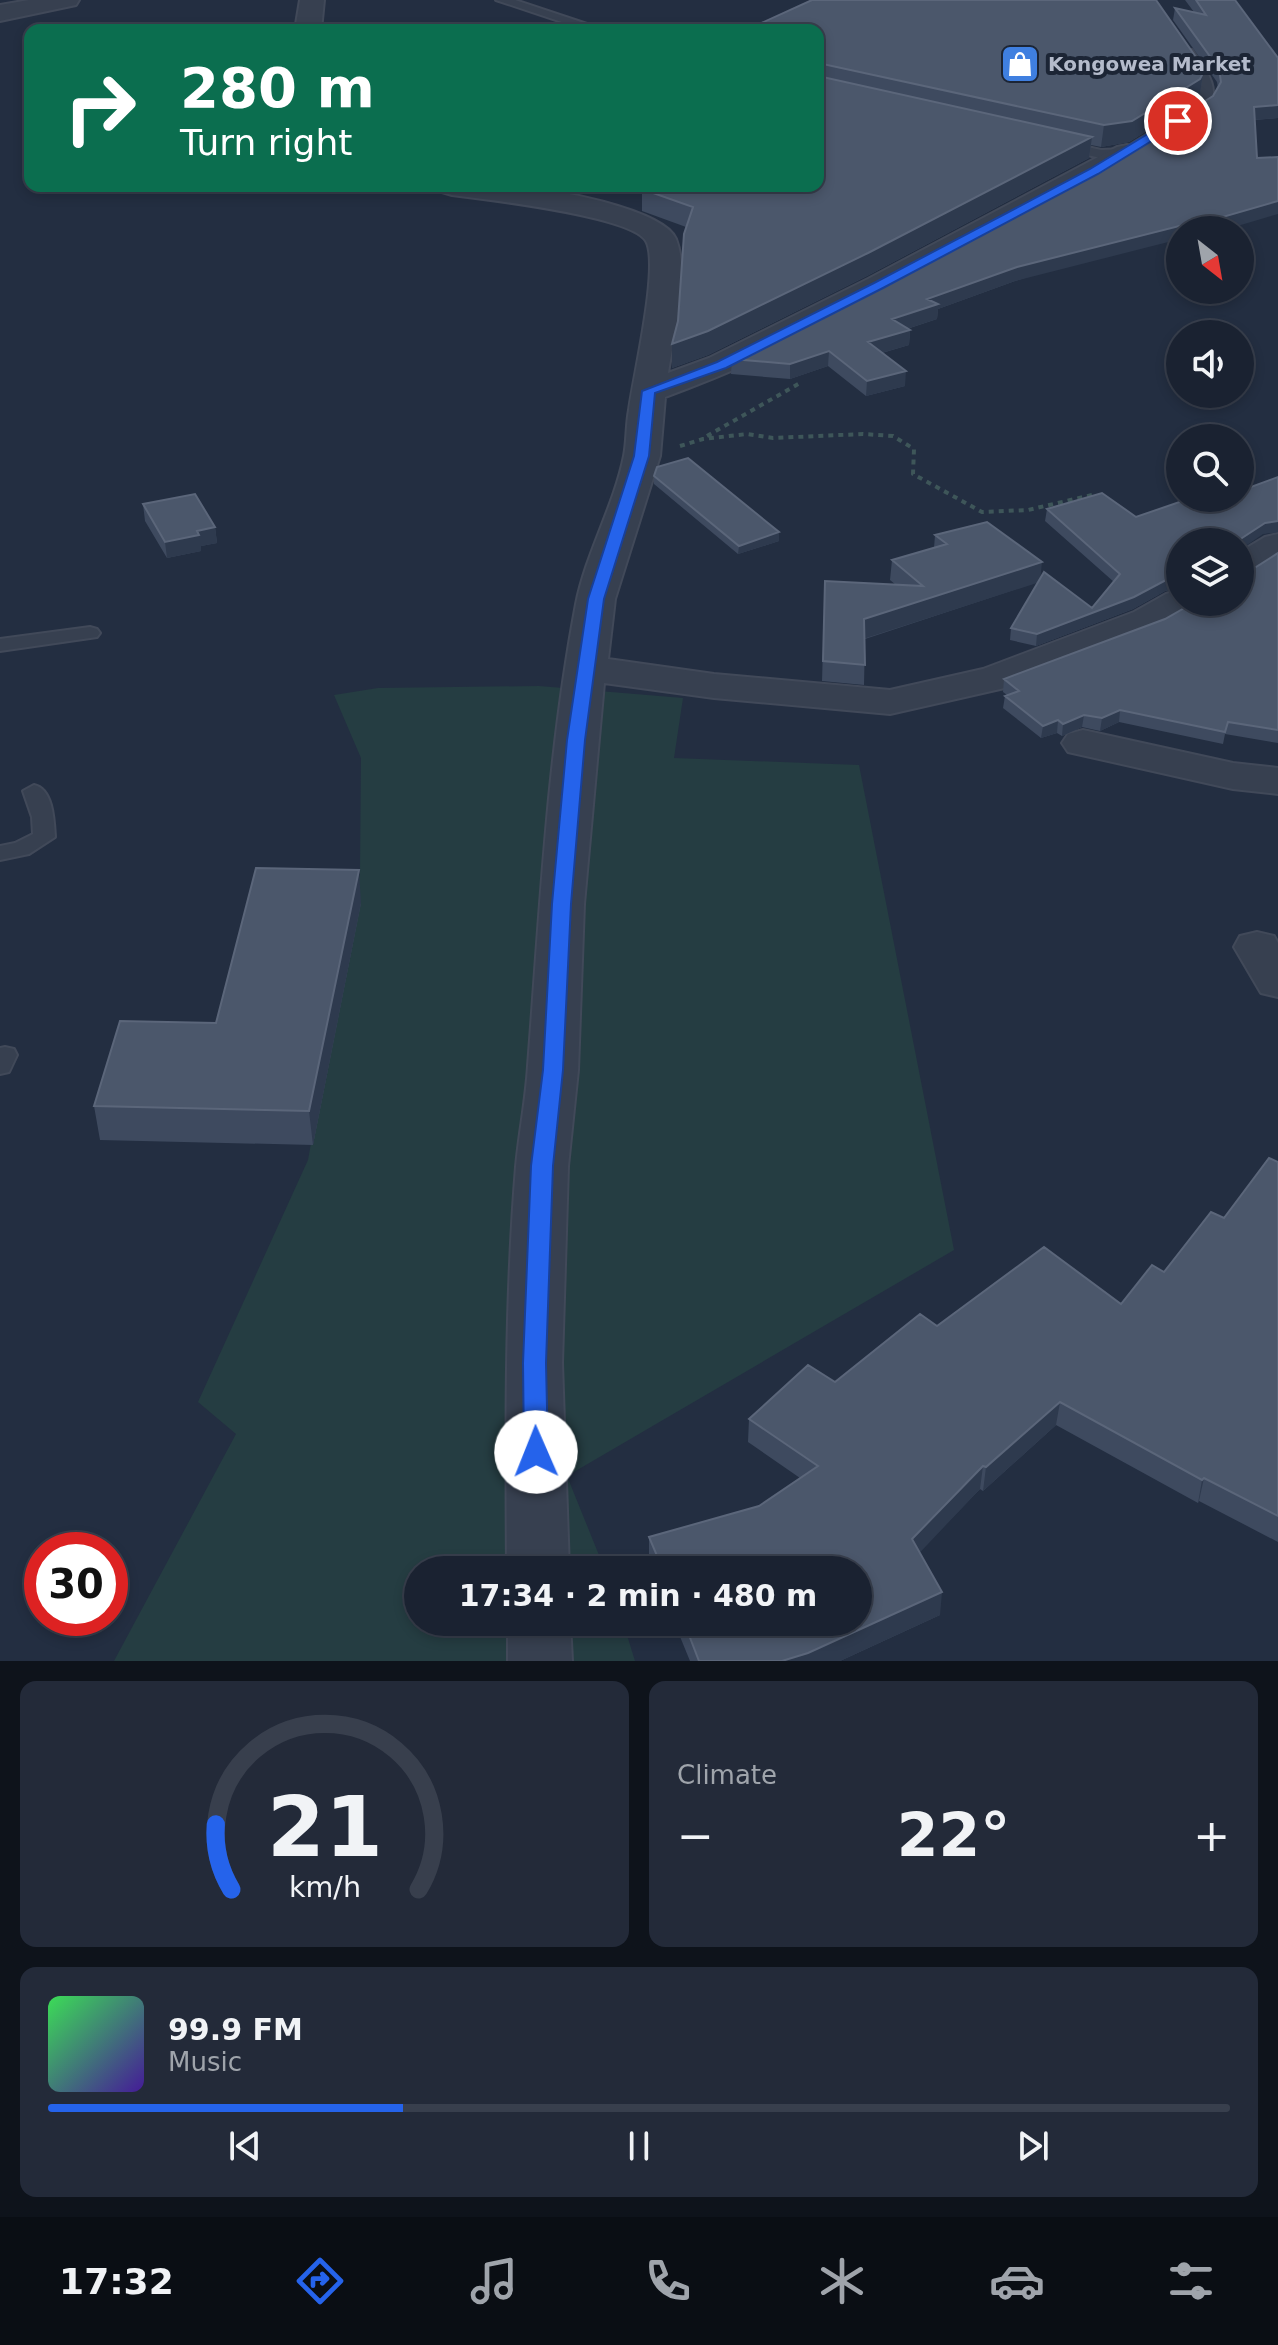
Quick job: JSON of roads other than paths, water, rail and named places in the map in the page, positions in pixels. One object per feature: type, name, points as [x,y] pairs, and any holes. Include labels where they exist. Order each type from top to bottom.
[{"type":"street","points":[[0,13],[67,0]]},
{"type":"street","points":[[309,24],[312,0]]},
{"type":"street","points":[[649,391],[721,365],[879,286],[1127,153]]},
{"type":"street","points":[[499,192],[610,213],[646,225],[660,237],[665,291],[642,456],[596,599],[564,874],[553,1070],[542,1166],[534,1363],[538,1556]]},
{"type":"street","points":[[1254,560],[1278,545]]},
{"type":"street","points":[[586,668],[714,686],[890,702],[995,678],[1148,620],[1166,610]]},
{"type":"street","points":[[1083,743],[1233,776],[1278,781]]},
{"type":"street","points":[[539,1636],[540,1661]]},
{"type":"lane","points":[[502,0],[580,24]]},
{"type":"lane","points":[[1050,143],[1101,154],[1127,153],[1204,105],[1210,94],[1207,83],[1176,37]]},
{"type":"lane","points":[[0,645],[90,633]]},
{"type":"lane","points":[[0,853],[21,849],[44,837],[43,817],[34,791]]},
{"type":"place","name":"Kongowea Market","points":[[1020,64]]}]
